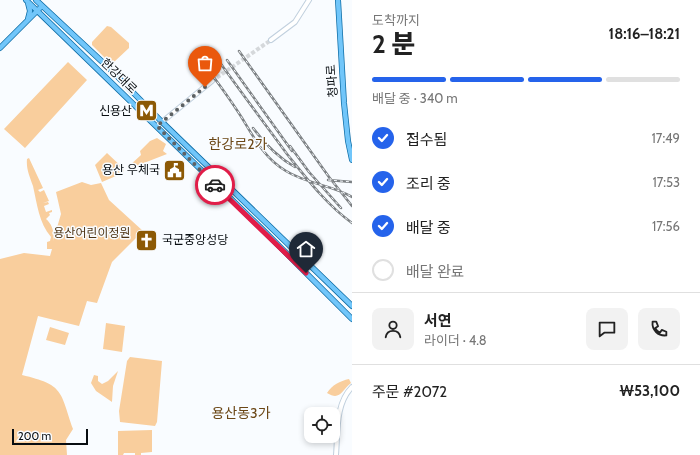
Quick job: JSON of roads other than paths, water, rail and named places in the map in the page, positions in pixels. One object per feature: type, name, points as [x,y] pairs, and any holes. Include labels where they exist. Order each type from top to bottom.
[{"type":"main road","name":"한강대로","points":[[26,0],[157,126],[352,319]]},
{"type":"main road","points":[[26,0],[30,10],[27,20]]},
{"type":"main road","name":"한강대로","points":[[36,0],[106,65],[162,122],[352,306]]},
{"type":"main road","points":[[271,40],[295,22],[309,0]]},
{"type":"main road","name":"청파로","points":[[338,0],[344,103],[348,141],[352,160]]},
{"type":"main road","points":[[0,48],[42,5]]},
{"type":"main road","points":[[157,126],[212,82]]},
{"type":"main road","points":[[336,455],[341,407],[344,397],[352,387]]},
{"type":"tunnel","points":[[212,81],[271,40]]},
{"type":"railway","points":[[239,51],[329,177],[352,206]]},
{"type":"railway","points":[[227,60],[292,151]]},
{"type":"railway","points":[[221,64],[302,173],[317,191],[352,223]]},
{"type":"railway","points":[[210,72],[261,148],[272,160],[286,171],[302,179],[352,197]]},
{"type":"railway","points":[[253,128],[272,150],[295,167]]},
{"type":"railway","points":[[290,146],[309,172],[341,208]]},
{"type":"railway","points":[[328,180],[352,182]]},
{"type":"place","name":"신용산","points":[[147,111]]},
{"type":"place","name":"용산 우체국","points":[[175,170]]},
{"type":"place","name":"국군중앙성당","points":[[146,240]]},
{"type":"district","name":"한강로2가","points":[[238,144]]},
{"type":"district","name":"용산동3가","points":[[241,413]]},
{"type":"park label","name":"용산어린이정원","points":[[92,233]]}]
